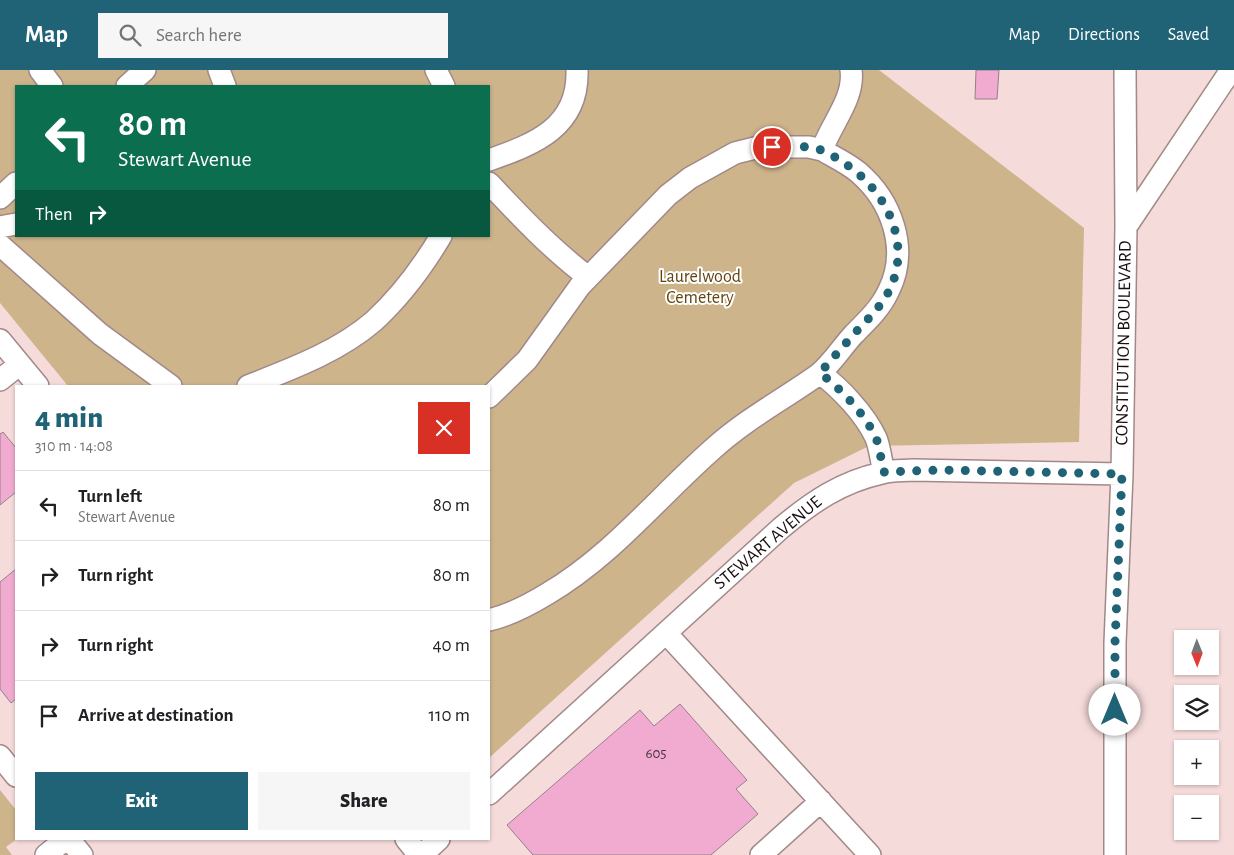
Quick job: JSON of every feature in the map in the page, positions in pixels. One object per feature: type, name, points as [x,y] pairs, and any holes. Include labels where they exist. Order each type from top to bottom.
[{"type":"street","points":[[40,70],[51,85]]},
{"type":"street","points":[[128,85],[145,70]]},
{"type":"street","points":[[219,70],[225,85]]},
{"type":"street","points":[[436,70],[444,85]]},
{"type":"street","points":[[490,160],[548,133],[562,122],[570,109],[575,92],[577,70]]},
{"type":"street","points":[[822,150],[848,96],[852,82],[851,70]]},
{"type":"street","name":"CONSTITUTION BOULEVARD","points":[[1115,855],[1115,643],[1122,474],[1126,227],[1125,70]]},
{"type":"street","points":[[1126,227],[1232,70]]},
{"type":"street","points":[[490,396],[527,360],[580,286],[668,195],[714,163],[735,152],[759,147],[809,147],[822,150],[858,172],[874,189],[886,206],[894,226],[898,246],[898,268],[889,291],[874,313],[820,373],[715,446],[626,534],[571,581],[536,601],[490,620]]},
{"type":"street","points":[[0,198],[15,184]]},
{"type":"street","points":[[490,184],[544,241],[588,277]]},
{"type":"street","points":[[0,227],[15,224]]},
{"type":"street","points":[[250,385],[319,356],[373,321],[411,282],[440,237]]},
{"type":"street","points":[[0,245],[100,334],[170,385]]},
{"type":"street","points":[[0,340],[37,385]]},
{"type":"street","points":[[0,380],[20,364]]},
{"type":"street","points":[[820,373],[834,383],[870,427],[877,440],[884,472]]},
{"type":"street","name":"STEWART AVENUE","points":[[490,793],[781,528],[809,505],[838,487],[884,472],[942,470],[1122,474]]},
{"type":"street","points":[[666,633],[821,801],[859,851]]},
{"type":"street","points":[[0,756],[15,775]]},
{"type":"street","points":[[761,855],[821,801]]},
{"type":"street","points":[[46,855],[66,840]]},
{"type":"street","points":[[68,840],[82,855]]},
{"type":"street","points":[[407,840],[420,855],[438,840]]},
{"type":"green space","name":"Laurelwood Cemetery","points":[[0,70],[879,70],[1084,228],[1079,442],[869,446],[794,483],[490,757],[490,385],[67,385],[0,303]]},
{"type":"green space","points":[[0,790],[15,809],[16,840],[6,847],[12,855],[0,855]]},
{"type":"building","points":[[976,70],[999,70],[997,99],[975,99]]},
{"type":"building","points":[[3,432],[15,447],[15,493],[0,505],[0,434]]},
{"type":"building","points":[[15,570],[15,700],[11,703],[0,689],[0,582]]},
{"type":"building","points":[[680,704],[747,780],[736,789],[758,814],[711,855],[533,855],[507,825],[640,710],[654,726]]},
{"type":"route","points":[[772,147],[809,147],[822,150],[858,172],[874,189],[886,206],[894,226],[898,246],[898,268],[889,291],[874,313],[820,373],[834,383],[870,427],[877,440],[884,472],[942,470],[1122,474],[1115,643],[1115,710]]}]
